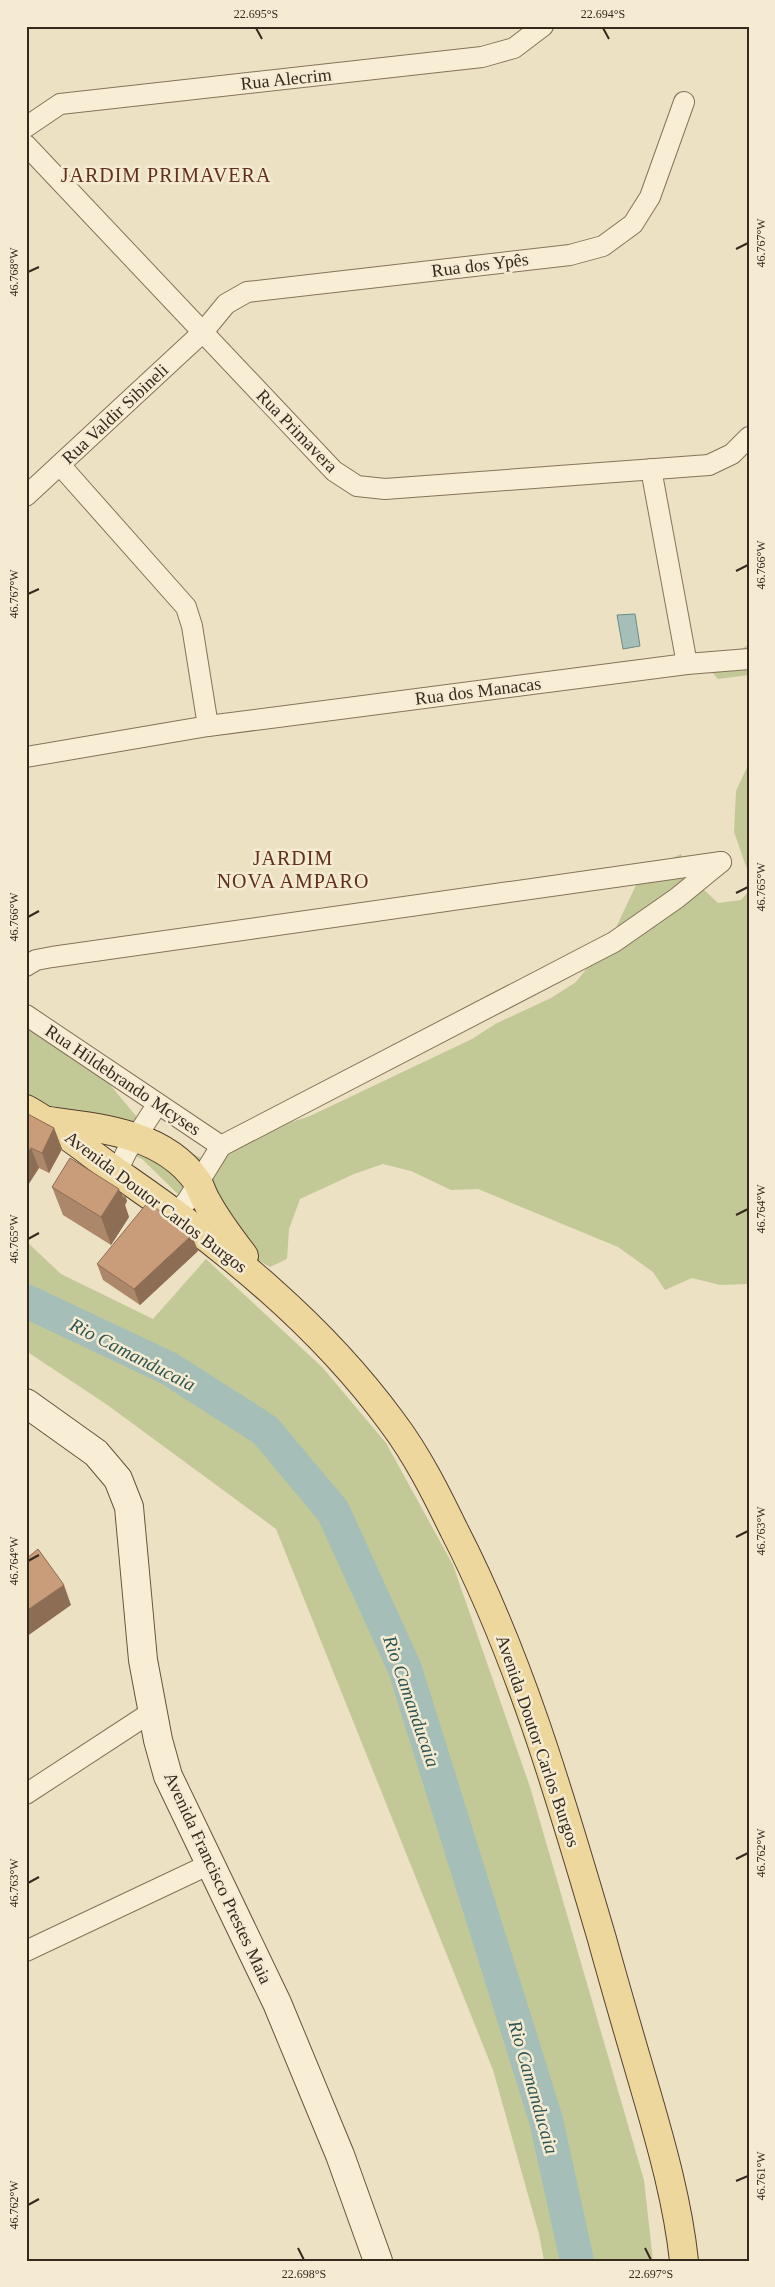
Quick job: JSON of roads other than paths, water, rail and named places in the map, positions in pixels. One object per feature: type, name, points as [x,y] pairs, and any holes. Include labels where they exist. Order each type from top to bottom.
[{"type":"main road","name":"Avenida Doutor Carlos Burgos","points":[[37,1115],[97,1127],[136,1138],[158,1146],[176,1158],[197,1182],[206,1202],[264,1284]]},
{"type":"main road","name":"Avenida Doutor Carlos Burgos","points":[[37,1115],[116,1173],[176,1213],[264,1284],[340,1358],[393,1423],[432,1486],[464,1549],[497,1622],[522,1684],[567,1819],[660,2141],[678,2223],[684,2261]]},
{"type":"street","name":"Rua Alecrim","points":[[26,127],[60,104],[482,57],[514,48],[543,26]]},
{"type":"street","name":"Rua dos Ypês","points":[[203,332],[226,304],[247,292],[570,255],[603,246],[633,224],[650,197],[684,102]]},
{"type":"street","name":"Rua Primavera","points":[[26,145],[334,471],[357,486],[385,489],[709,465],[732,454],[749,436]]},
{"type":"street","name":"Rua Valdir Sibineli","points":[[26,496],[203,332]]},
{"type":"street","points":[[60,465],[186,608],[192,626],[208,726]]},
{"type":"street","points":[[651,469],[687,664]]},
{"type":"street","name":"Rua dos Manacas","points":[[26,758],[208,726],[687,664],[749,658]]},
{"type":"street","points":[[26,966],[36,960],[52,957],[721,862],[677,898],[614,942],[220,1146],[187,1201],[176,1213]]},
{"type":"street","name":"Rua Hildebrando Mcyses","points":[[26,1015],[220,1146]]},
{"type":"street","points":[[116,1173],[158,1105]]},
{"type":"street","name":"Avenida Francisco Prestes Maia","points":[[26,1403],[96,1453],[118,1479],[129,1507],[143,1660],[168,1776],[276,2003],[340,2155],[378,2261]]},
{"type":"street","points":[[26,1794],[153,1711]]},
{"type":"street","points":[[26,1951],[210,1864]]},
{"type":"water","points":[[635,614],[640,646],[623,649],[617,615]]},
{"type":"waterway","name":"Rio Camanducaia","points":[[26,1301],[168,1368],[265,1430],[333,1511],[405,1669],[546,2120],[577,2261]]},
{"type":"district","name":"JARDIM PRIMAVERA","points":[[166,175]]},
{"type":"district","name":"JARDIM NOVA AMPARO","points":[[293,870]]}]
